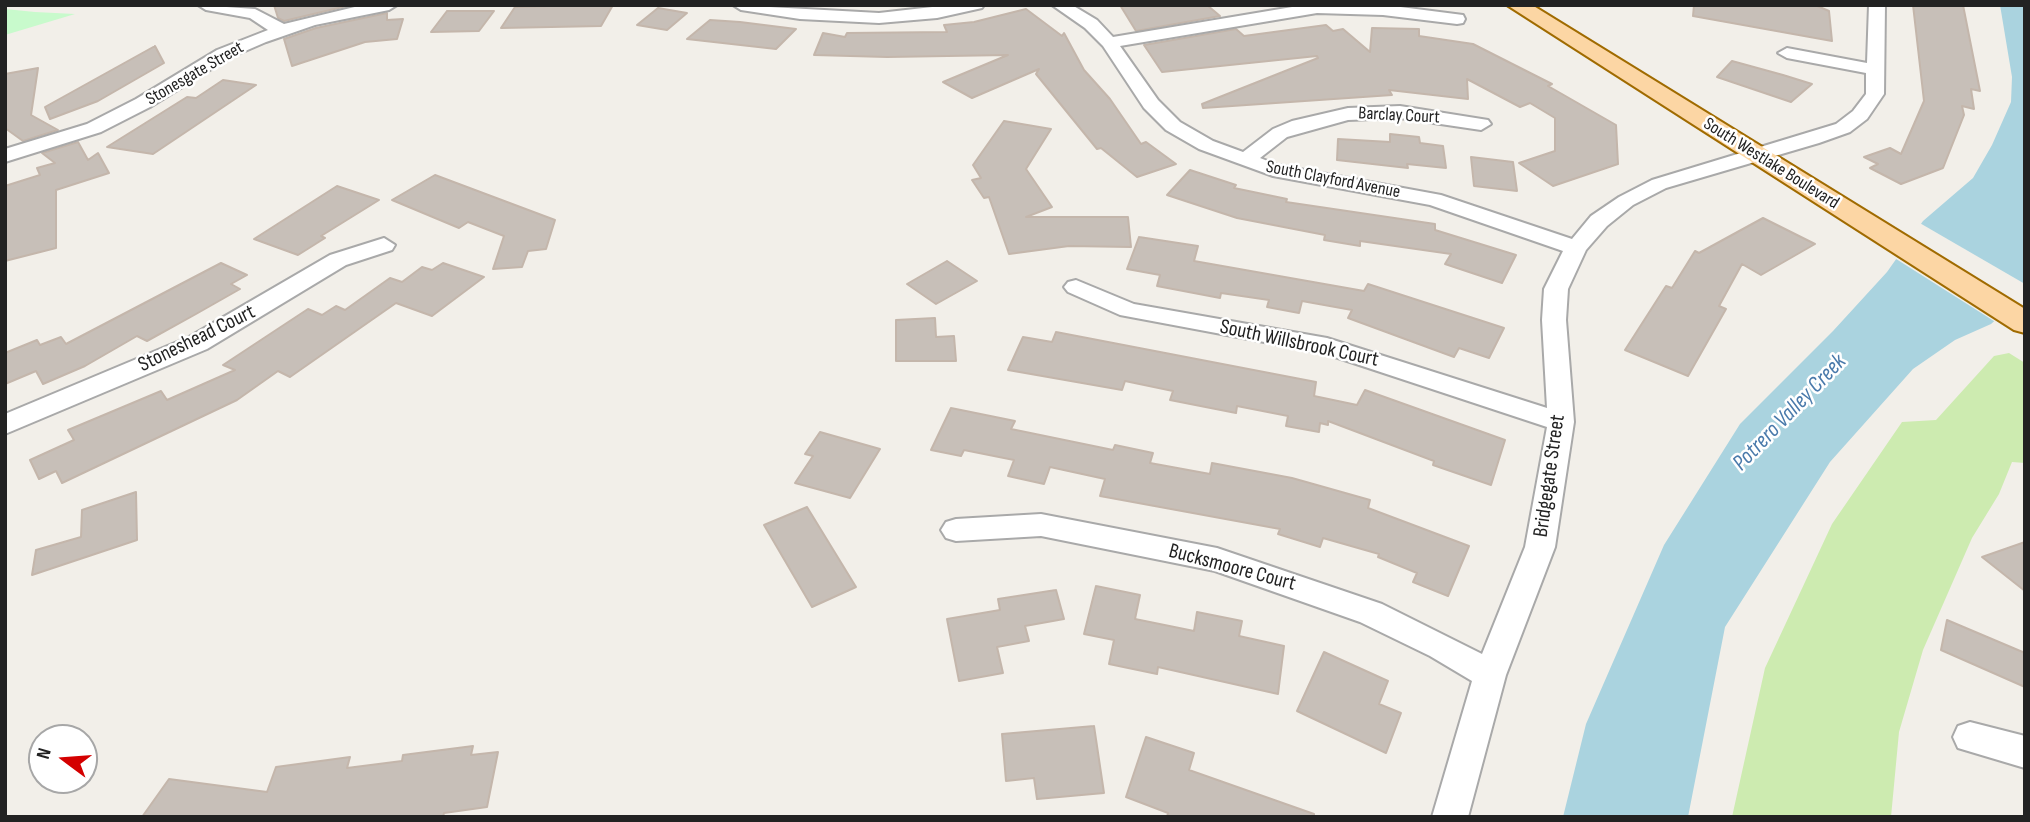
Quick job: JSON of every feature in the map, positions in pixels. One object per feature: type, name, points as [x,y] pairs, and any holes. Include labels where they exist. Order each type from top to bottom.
[{"type":"main road","name":"South Westlake Boulevard","points":[[1517,5],[1755,154],[1901,232]]},
{"type":"main road","name":"South Westlake Boulevard","points":[[1552,5],[1784,146],[1901,232],[2022,312]]},
{"type":"street","points":[[206,5],[255,14],[281,30]]},
{"type":"street","name":"Stonesgate Street","points":[[5,156],[94,128],[143,103],[223,54],[281,30],[389,5]]},
{"type":"street","points":[[741,5],[841,17],[937,13],[976,5]]},
{"type":"street","name":"South Clayford Avenue","points":[[1060,5],[1091,24],[1108,43],[1151,104],[1173,126],[1244,161],[1318,180],[1434,199],[1576,248]]},
{"type":"street","name":"Bridgegate Street","points":[[1450,817],[1490,675],[1540,547],[1561,422],[1554,320],[1556,289],[1576,248],[1599,221],[1637,195],[1659,184],[1843,128],[1860,115],[1875,94],[1877,5]]},
{"type":"street","points":[[1108,43],[1317,8],[1383,10],[1457,19]]},
{"type":"street","points":[[1787,53],[1877,70]]},
{"type":"street","name":"Barclay Court","points":[[1244,161],[1289,129],[1348,114],[1400,112],[1482,124]]},
{"type":"street","name":"Stoneshead Court","points":[[5,425],[198,343],[338,260],[384,245]]},
{"type":"street","name":"South Willsbrook Court","points":[[1076,287],[1128,310],[1327,346],[1561,422]]},
{"type":"street","name":"Bucksmoore Court","points":[[956,530],[1041,525],[1217,559],[1371,612],[1441,646],[1490,675]]},
{"type":"street","points":[[1970,737],[2025,752]]},
{"type":"green space","points":[[5,9],[35,12],[75,14],[5,35]]},
{"type":"green space","points":[[2009,353],[2025,363],[2025,463],[2012,462],[1999,494],[1972,538],[1923,650],[1899,732],[1891,817],[1732,817],[1765,668],[1832,524],[1902,422],[1936,420],[1994,356]]},
{"type":"water","name":"Potrero Valley Creek","points":[[2000,5],[2025,5],[2025,294],[1991,324],[1955,340],[1913,369],[1830,462],[1725,627],[1688,817],[1563,817],[1586,724],[1664,545],[1740,424],[1833,331],[1887,272],[1923,221],[1973,178],[1992,145],[2011,102],[2012,77]]},
{"type":"pier","points":[[1918,222],[2025,284],[2025,298],[1997,323],[1893,257]]},
{"type":"building","points":[[274,5],[351,5],[284,21],[278,18]]},
{"type":"building","points":[[613,5],[601,26],[501,28],[515,7]]},
{"type":"building","points":[[1120,5],[1207,5],[1220,16],[1136,31]]},
{"type":"building","points":[[1694,5],[1815,5],[1829,11],[1832,41],[1693,16]]},
{"type":"building","points":[[1913,5],[1963,5],[1980,91],[1971,89],[1974,109],[1962,106],[1964,115],[1943,168],[1901,184],[1870,168],[1878,164],[1864,157],[1890,148],[1901,154],[1924,101]]},
{"type":"building","points":[[658,8],[687,13],[667,30],[637,25]]},
{"type":"building","points":[[1026,9],[1062,36],[1064,33],[1084,70],[1110,99],[1141,144],[1146,142],[1176,164],[1137,177],[1101,148],[1097,149],[1036,74],[1039,69],[972,98],[943,82],[1008,55],[814,55],[823,33],[845,37],[847,33],[947,32],[944,25],[974,22]]},
{"type":"building","points":[[447,11],[494,11],[479,31],[431,32]]},
{"type":"building","points":[[387,13],[387,20],[403,19],[397,39],[365,42],[292,66],[284,39],[316,28]]},
{"type":"building","points":[[710,20],[796,29],[776,49],[687,39]]},
{"type":"building","points":[[1326,25],[1333,31],[1343,29],[1370,52],[1372,28],[1419,29],[1419,36],[1473,44],[1552,84],[1548,86],[1616,125],[1618,164],[1553,186],[1519,163],[1555,151],[1555,118],[1530,103],[1520,107],[1467,79],[1468,99],[1389,90],[1392,95],[1203,108],[1202,104],[1318,58],[1162,72],[1144,45],[1236,29],[1244,36]]},
{"type":"building","points":[[155,46],[164,63],[98,101],[50,119],[45,107]]},
{"type":"building","points":[[1732,61],[1812,84],[1791,102],[1717,77]]},
{"type":"building","points":[[38,68],[31,115],[58,130],[23,141],[5,128],[5,74]]},
{"type":"building","points":[[223,80],[256,85],[153,154],[107,147],[187,97],[196,98]]},
{"type":"building","points":[[1004,121],[1051,129],[1026,169],[1052,207],[1026,217],[1128,217],[1131,247],[1069,246],[1009,254],[989,197],[984,198],[972,180],[981,178],[973,165]]},
{"type":"building","points":[[1390,134],[1419,137],[1420,143],[1443,146],[1446,168],[1407,164],[1408,168],[1337,160],[1338,139],[1390,142]]},
{"type":"building","points":[[78,142],[88,160],[98,153],[109,173],[56,190],[56,248],[5,261],[5,186],[40,175],[37,168],[55,163],[42,153]]},
{"type":"building","points":[[1471,157],[1513,162],[1517,191],[1474,186]]},
{"type":"building","points":[[1190,170],[1236,185],[1234,188],[1287,199],[1286,202],[1435,224],[1435,230],[1516,255],[1502,283],[1445,264],[1451,254],[1360,241],[1360,246],[1324,240],[1325,235],[1237,218],[1167,195]]},
{"type":"building","points":[[435,175],[555,220],[546,249],[528,251],[522,267],[493,269],[504,236],[468,222],[459,228],[392,200]]},
{"type":"building","points":[[337,186],[379,200],[321,236],[325,238],[298,255],[254,239]]},
{"type":"building","points":[[1763,218],[1815,244],[1761,275],[1742,264],[1719,306],[1726,309],[1688,376],[1625,350],[1666,286],[1672,288],[1695,251],[1699,253]]},
{"type":"building","points":[[1139,237],[1198,246],[1194,261],[1364,291],[1368,284],[1504,328],[1489,358],[1459,348],[1454,357],[1348,318],[1352,310],[1302,301],[1299,313],[1267,307],[1269,300],[1221,293],[1220,298],[1157,286],[1160,275],[1127,269]]},
{"type":"building","points":[[947,261],[977,281],[936,304],[907,284]]},
{"type":"building","points":[[221,263],[247,275],[231,284],[240,289],[196,314],[147,341],[137,336],[85,366],[43,384],[36,371],[5,384],[5,353],[37,340],[40,345],[61,337],[66,344]]},
{"type":"building","points":[[443,263],[484,277],[432,316],[396,303],[290,377],[278,371],[237,400],[62,483],[56,471],[39,479],[30,460],[74,440],[68,430],[161,391],[167,400],[235,370],[223,365],[308,309],[322,315],[336,306],[345,310],[390,278],[402,282],[422,267],[432,270]]},
{"type":"building","points":[[935,318],[936,337],[954,336],[956,361],[896,361],[896,320]]},
{"type":"building","points":[[1056,332],[1316,382],[1314,396],[1357,405],[1365,390],[1505,440],[1491,485],[1433,465],[1434,461],[1328,421],[1328,425],[1320,423],[1319,432],[1286,426],[1288,416],[1237,406],[1236,413],[1170,400],[1173,391],[1125,381],[1122,390],[1008,370],[1023,337],[1052,342]]},
{"type":"building","points":[[951,408],[1015,421],[1011,429],[1113,450],[1115,445],[1153,453],[1150,463],[1210,474],[1212,463],[1292,478],[1370,500],[1368,508],[1469,546],[1448,596],[1413,582],[1417,573],[1378,557],[1379,554],[1323,538],[1320,547],[1278,534],[1280,529],[1100,496],[1105,479],[1050,467],[1044,484],[1008,476],[1014,460],[964,450],[961,456],[931,450]]},
{"type":"building","points":[[820,432],[880,449],[850,498],[795,483],[813,456],[805,454]]},
{"type":"building","points":[[136,492],[137,540],[32,575],[36,550],[81,537],[82,510]]},
{"type":"building","points":[[807,507],[856,587],[812,607],[764,525]]},
{"type":"building","points":[[2025,542],[2025,591],[1982,557]]},
{"type":"building","points":[[1096,586],[1140,595],[1135,619],[1194,631],[1197,612],[1242,621],[1239,636],[1284,646],[1278,694],[1158,667],[1157,674],[1109,664],[1114,640],[1084,634]]},
{"type":"building","points":[[1056,590],[1064,619],[1025,626],[1029,641],[997,647],[1003,673],[959,681],[947,619],[1000,610],[998,599]]},
{"type":"building","points":[[1947,620],[2025,653],[2025,687],[1941,650]]},
{"type":"building","points":[[1324,652],[1388,681],[1379,704],[1401,713],[1386,753],[1297,711]]},
{"type":"building","points":[[1094,726],[1104,793],[1037,799],[1034,778],[1006,781],[1002,734]]},
{"type":"building","points":[[1146,737],[1194,753],[1189,770],[1314,814],[1314,817],[1167,817],[1168,813],[1126,797]]},
{"type":"building","points":[[473,746],[471,755],[498,752],[487,807],[444,813],[443,817],[142,817],[169,779],[267,792],[276,767],[350,757],[347,768],[402,761],[403,755]]}]
